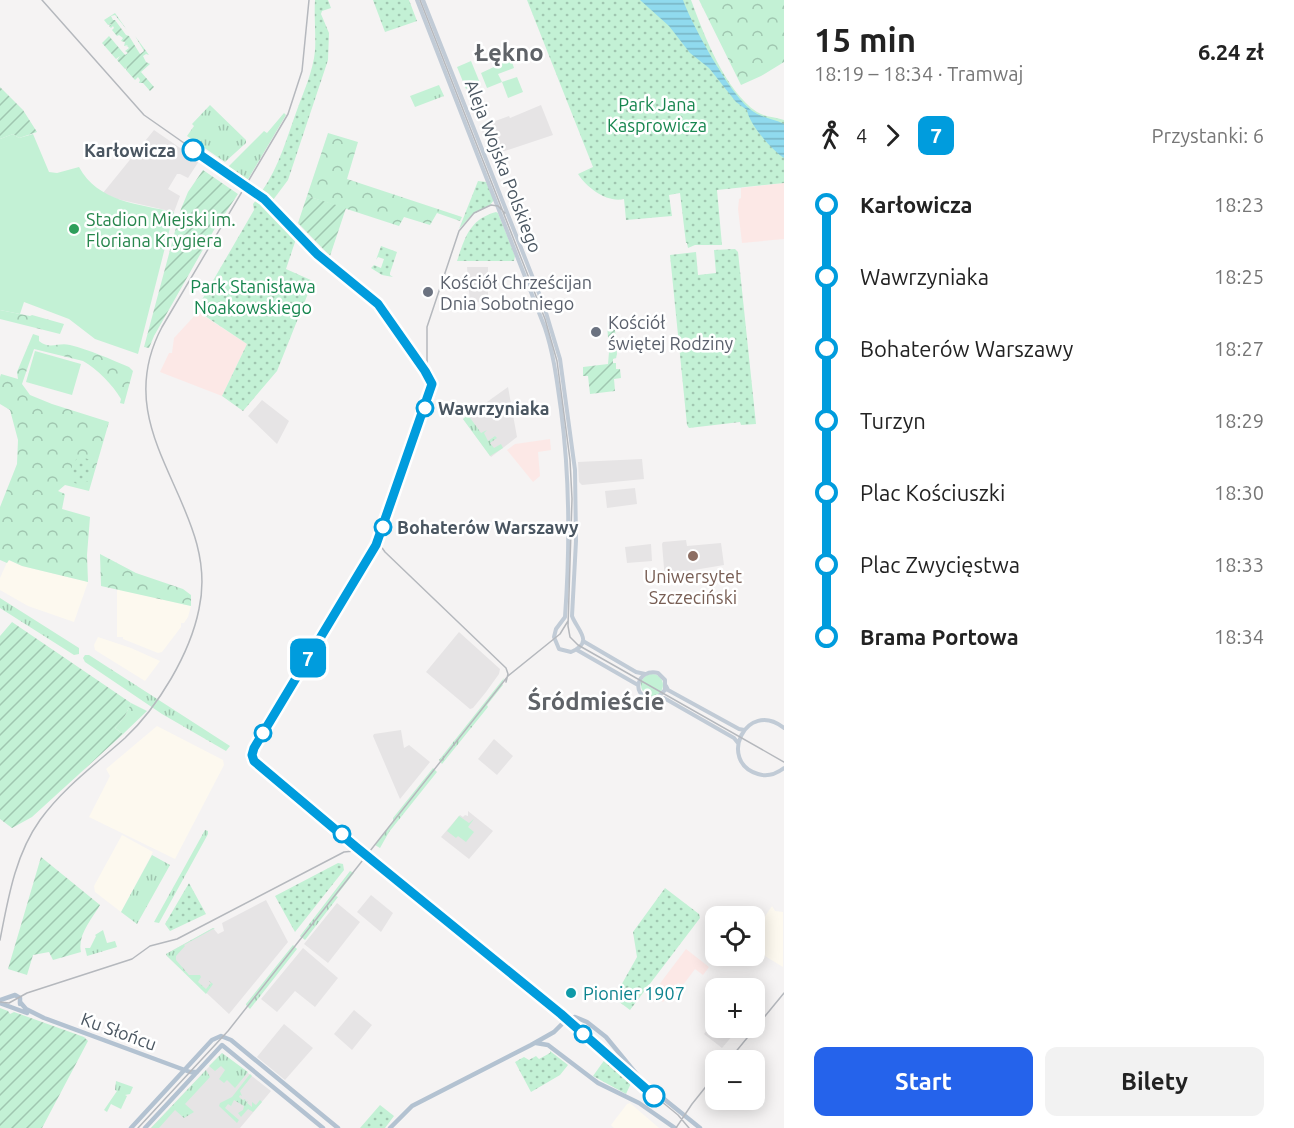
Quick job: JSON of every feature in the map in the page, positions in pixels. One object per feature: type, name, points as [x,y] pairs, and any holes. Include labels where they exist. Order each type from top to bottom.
[{"type":"main road","name":"Aleja Wojska Polskiego","points":[[417,0],[550,344],[556,372],[569,497],[565,615],[560,625]]},
{"type":"main road","name":"Aleja Wojska Polskiego","points":[[423,0],[558,346],[574,463],[576,541],[572,616],[578,626]]},
{"type":"main road","points":[[575,650],[581,645],[582,632],[578,626],[569,622],[560,625],[554,633],[555,644],[562,651],[575,650],[588,654],[639,685]]},
{"type":"main road","points":[[583,639],[584,642],[636,672],[659,674],[664,678],[668,690],[738,729],[745,729]]},
{"type":"main road","points":[[645,674],[640,678],[639,685],[645,697],[664,698],[733,737],[738,743]]},
{"type":"main road","points":[[658,698],[666,686]]},
{"type":"main road","points":[[784,728],[770,721],[756,722],[745,729],[738,743],[741,761],[754,773],[770,775],[784,768]]},
{"type":"main road","points":[[16,995],[20,1002],[18,1006],[11,1007],[7,1002],[8,997],[16,995]]},
{"type":"main road","name":"Ku Słońcu","points":[[0,1001],[8,997]]},
{"type":"main road","name":"Ku Słońcu","points":[[0,1001],[185,1070],[197,1072]]},
{"type":"main road","name":"Ku Słońcu","points":[[20,1002],[26,1010],[44,1018]]},
{"type":"main road","points":[[390,1128],[412,1106],[531,1045],[554,1032],[567,1019],[580,1018],[609,1040],[643,1082],[700,1128]]},
{"type":"main road","points":[[131,1128],[212,1040],[220,1036],[228,1038],[338,1128]]},
{"type":"main road","points":[[531,1045],[540,1043],[548,1045],[592,1079],[639,1103],[674,1127]]},
{"type":"main road","points":[[145,1128],[222,1045],[323,1128]]},
{"type":"shaded area","points":[[541,105],[553,135],[493,155],[479,127],[509,116],[510,118]]},
{"type":"shaded area","points":[[154,130],[199,161],[188,178],[177,174],[168,189],[180,196],[174,212],[117,199],[103,193]]},
{"type":"shaded area","points":[[784,183],[784,239],[742,243],[738,209],[741,188]]},
{"type":"shaded area","points":[[467,267],[488,267],[488,297],[480,297],[480,302],[470,303]]},
{"type":"shaded area","points":[[198,312],[247,344],[222,396],[160,372],[169,353],[172,353],[174,338]]},
{"type":"shaded area","points":[[508,387],[517,437],[491,457],[463,419]]},
{"type":"shaded area","points":[[262,400],[289,421],[277,444],[248,416]]},
{"type":"shaded area","points":[[550,439],[551,450],[538,452],[540,476],[533,482],[507,450],[515,444]]},
{"type":"shaded area","points":[[642,459],[644,479],[582,485],[579,482],[578,462]]},
{"type":"shaded area","points":[[635,488],[637,504],[607,508],[605,491]]},
{"type":"shaded area","name":"Uniwersytet Szczeciński","points":[[686,540],[687,546],[721,543],[724,565],[694,570],[665,580],[663,542]]},
{"type":"shaded area","points":[[651,544],[652,561],[627,563],[625,547]]},
{"type":"shaded area","points":[[8,560],[22,566],[88,582],[74,622],[28,606],[0,590],[0,578]]},
{"type":"shaded area","points":[[117,589],[191,606],[188,617],[184,623],[181,623],[181,627],[162,652],[158,653],[123,639],[123,637],[117,637]]},
{"type":"shaded area","points":[[459,632],[500,669],[486,692],[470,709],[426,672]]},
{"type":"shaded area","points":[[98,637],[160,661],[145,681],[95,650],[94,645]]},
{"type":"shaded area","points":[[157,726],[223,760],[224,765],[175,859],[89,817],[110,776],[106,769]]},
{"type":"shaded area","points":[[401,730],[404,748],[409,745],[430,762],[400,799],[373,736]]},
{"type":"shaded area","points":[[494,739],[513,756],[497,775],[478,759]]},
{"type":"shaded area","points":[[468,811],[493,831],[469,859],[441,837],[460,815],[468,816]]},
{"type":"shaded area","points":[[122,835],[153,852],[121,912],[95,892],[94,886]]},
{"type":"shaded area","points":[[371,895],[393,913],[381,932],[357,912]]},
{"type":"shaded area","points":[[266,900],[288,942],[229,1014],[166,954],[213,928],[218,934],[224,931],[222,923]]},
{"type":"shaded area","points":[[337,903],[360,922],[328,963],[304,944]]},
{"type":"shaded area","points":[[772,906],[775,911],[783,912],[783,967],[765,956],[765,916]]},
{"type":"shaded area","points":[[303,948],[338,978],[315,1007],[295,991],[277,1012],[261,999]]},
{"type":"shaded area","points":[[686,949],[709,967],[703,975],[695,969],[683,985],[678,983],[663,1002],[652,994]]},
{"type":"shaded area","points":[[354,1010],[372,1025],[352,1050],[334,1034]]},
{"type":"shaded area","points":[[284,1024],[313,1048],[285,1080],[257,1057]]},
{"type":"shaded area","points":[[709,1038],[730,1038],[722,1048]]},
{"type":"shaded area","points":[[222,1053],[271,1091],[240,1128],[151,1128]]},
{"type":"shaded area","points":[[630,1103],[659,1128],[614,1128],[611,1125]]},
{"type":"green space","points":[[315,0],[328,0],[331,8],[322,11],[321,14],[329,33],[328,60],[288,180],[273,200],[262,191],[278,162],[310,73],[315,51]]},
{"type":"green space","points":[[373,0],[409,0],[417,21],[385,32]]},
{"type":"green space","name":"Park Jana Kasprowicza","points":[[527,0],[691,0],[717,61],[735,91],[757,112],[784,120],[784,183],[717,190],[722,245],[695,245],[688,248],[680,193],[669,195],[672,216],[626,220],[624,199],[604,197],[578,174],[593,167]]},
{"type":"green space","points":[[699,0],[784,0],[784,62],[741,85]]},
{"type":"green space","points":[[115,13],[127,30],[115,15],[111,16],[113,20],[129,36],[140,54],[144,51],[135,36],[149,55],[143,56],[150,64],[141,72],[154,87],[150,91],[143,83],[139,83],[138,77],[135,80],[126,70],[127,67],[125,69],[117,60],[120,56],[116,59],[102,43],[109,36],[125,55],[128,53],[125,51],[129,48],[125,47],[128,45],[124,46],[125,42],[121,41],[123,38],[117,36],[112,30],[113,26],[111,28],[109,26],[112,24],[108,25],[104,20]]},
{"type":"green space","points":[[511,59],[514,68],[498,74],[502,82],[487,88],[481,73]]},
{"type":"green space","points":[[471,61],[480,83],[466,89],[457,67]]},
{"type":"green space","points":[[517,77],[523,92],[508,98],[502,82]]},
{"type":"green space","points":[[439,85],[444,96],[415,107],[410,96]]},
{"type":"green space","points":[[0,87],[23,110],[37,132],[19,138],[13,134],[0,139]]},
{"type":"green space","points":[[210,105],[246,140],[246,143],[225,162],[187,136],[194,126],[192,124]]},
{"type":"green space","points":[[284,113],[286,115],[247,181],[228,167],[264,131],[267,133]]},
{"type":"green space","points":[[328,133],[358,142],[347,179],[462,217],[460,221],[437,213],[430,225],[404,217],[399,226],[307,196]]},
{"type":"green space","points":[[13,134],[19,138],[33,134],[49,172],[57,173],[79,167],[87,179],[108,195],[120,200],[174,212],[138,354],[95,339],[69,319],[24,302],[20,314],[0,310],[0,139]]},
{"type":"green space","points":[[203,170],[238,194],[214,230],[149,348],[144,347],[181,209],[188,192]]},
{"type":"green space","points":[[478,181],[486,182],[494,200],[490,205],[472,215],[459,229]]},
{"type":"green space","points":[[307,196],[346,208],[330,256],[298,223]]},
{"type":"green space","name":"Park Stanisława Noakowskiego","points":[[257,199],[296,239],[286,269],[313,281],[277,371],[243,411],[222,396],[247,344],[196,310],[254,210],[253,204]]},
{"type":"green space","points":[[496,212],[515,256],[514,261],[457,261],[466,237],[474,224]]},
{"type":"green space","points":[[381,246],[397,252],[390,273],[393,277],[382,275],[371,268],[374,265],[381,268],[384,259],[378,257],[376,260]]},
{"type":"green space","points":[[735,249],[738,252],[756,424],[741,425],[740,422],[689,428],[670,255],[696,252],[698,275],[716,273],[714,250]]},
{"type":"green space","points":[[0,310],[32,315],[64,324],[60,334],[0,319]]},
{"type":"green space","points":[[614,322],[617,354],[613,363],[616,363],[616,369],[620,369],[621,378],[614,379],[615,391],[590,394],[588,376],[583,376],[583,367],[608,364],[607,323]]},
{"type":"green space","points":[[33,334],[39,336],[39,341],[43,344],[66,344],[77,347],[129,367],[133,371],[124,404],[120,403],[121,399],[114,388],[94,368],[83,361],[34,349],[22,384],[30,395],[109,422],[89,491],[65,485],[58,491],[65,494],[62,509],[90,517],[87,555],[88,582],[22,566],[9,560],[7,563],[0,560],[0,507],[17,464],[18,440],[10,410],[0,404],[0,377],[1,374],[18,379],[17,372]]},
{"type":"green space","points":[[35,351],[81,364],[72,395],[26,382]]},
{"type":"green space","points":[[468,415],[481,433],[487,430],[484,433],[488,441],[495,436],[497,438],[490,443],[494,448],[501,444],[503,448],[490,456],[463,419]]},
{"type":"green space","points":[[80,456],[90,460],[92,471],[88,481],[79,485],[73,482],[71,471],[73,464]]},
{"type":"green space","points":[[100,554],[136,573],[183,589],[191,595],[191,606],[101,586]]},
{"type":"green space","points":[[0,598],[79,648],[79,654],[74,655],[0,608]]},
{"type":"green space","points":[[12,622],[131,703],[125,716],[115,728],[123,734],[32,817],[12,828],[0,819],[0,636]]},
{"type":"green space","points":[[89,655],[230,746],[226,751],[162,714],[85,662],[83,658]]},
{"type":"green space","points":[[652,674],[660,677],[663,685],[660,693],[652,696],[644,693],[641,685],[644,677]]},
{"type":"green space","points":[[504,678],[503,685],[487,705],[488,707],[442,764],[439,760]]},
{"type":"green space","points":[[131,703],[147,711],[123,734],[115,728],[125,716]]},
{"type":"green space","points":[[433,768],[437,772],[389,832],[380,848],[375,845],[393,822],[393,818]]},
{"type":"green space","points":[[459,816],[469,823],[474,819],[468,827],[474,832],[466,842],[447,831]]},
{"type":"green space","points":[[205,830],[208,834],[159,923],[154,922]]},
{"type":"green space","points":[[152,855],[170,865],[137,924],[121,912]]},
{"type":"green space","points":[[41,857],[100,905],[83,933],[81,952],[53,960],[49,952],[33,955],[27,975],[8,969]]},
{"type":"green space","points":[[338,863],[343,864],[344,870],[295,932],[275,896]]},
{"type":"green space","points":[[350,871],[354,873],[305,940],[300,936]]},
{"type":"green space","points":[[189,883],[206,914],[170,931],[165,924]]},
{"type":"green space","points":[[665,888],[699,914],[700,918],[630,1010],[614,998],[637,957],[633,932]]},
{"type":"green space","points":[[215,928],[184,945],[176,956],[176,960],[189,975],[200,975],[198,982],[206,989],[211,983],[208,980],[213,984],[206,994],[166,954]]},
{"type":"green space","points":[[103,930],[107,943],[115,941],[117,947],[87,956],[85,948],[90,948],[95,935]]},
{"type":"green space","points":[[293,945],[297,949],[250,1009],[246,1004]]},
{"type":"green space","points":[[0,1008],[10,1014],[14,1012],[84,1037],[88,1041],[42,1128],[0,1128]]},
{"type":"green space","points":[[550,1051],[568,1065],[560,1075],[531,1092],[515,1062],[524,1057],[529,1060],[536,1056],[539,1059]]},
{"type":"green space","points":[[222,1053],[248,1072],[235,1088],[227,1080],[224,1083],[219,1079],[225,1070],[221,1066],[215,1071],[209,1066]]},
{"type":"green space","points":[[608,1055],[632,1081],[626,1094],[593,1076]]},
{"type":"green space","points":[[206,1070],[210,1077],[185,1104],[194,1112],[184,1118],[175,1110],[159,1128],[151,1128]]},
{"type":"green space","points":[[250,1074],[252,1076],[240,1091],[242,1096],[239,1097],[248,1101],[247,1103],[252,1107],[252,1102],[256,1105],[260,1100],[262,1102],[253,1112],[248,1109],[241,1117],[238,1113],[243,1110],[244,1106],[234,1100],[231,1106],[228,1104],[225,1108],[239,1120],[237,1123],[219,1106],[220,1103],[232,1097]]},
{"type":"green space","points":[[116,1081],[133,1087],[130,1094],[125,1095],[127,1096],[121,1109],[111,1104],[107,1112],[104,1110],[117,1091],[115,1090]]},
{"type":"green space","points":[[380,1105],[394,1116],[385,1128],[360,1128]]},
{"type":"water","points":[[640,0],[683,0],[704,43],[735,93],[754,112],[784,124],[784,158],[761,136],[747,110],[736,102],[709,68],[690,53],[669,26]]},
{"type":"tram line","points":[[42,0],[144,115],[264,199],[317,254],[379,305],[431,382],[431,391],[377,544],[254,747],[252,754],[254,761],[359,850],[561,1014],[678,1115],[689,1128]]},
{"type":"tram line","points":[[420,0],[545,319],[557,361],[570,460],[572,499],[568,626],[570,637],[578,645],[784,762]]},
{"type":"tram line","name":"7","points":[[193,150],[264,199],[317,254],[378,304],[432,384],[376,545],[254,748],[252,755],[254,761],[561,1014],[654,1096]]},
{"type":"tram line","points":[[427,373],[427,327],[459,231],[474,213],[491,205],[498,206],[505,213]]},
{"type":"tram line","points":[[381,536],[380,545],[385,552],[506,668],[508,674],[506,682]]},
{"type":"tram line","points":[[138,1128],[228,1031],[508,676],[560,634],[568,621]]},
{"type":"tram line","points":[[0,1002],[9,1003],[27,993],[132,959],[150,946],[177,939],[344,852],[363,853]]},
{"type":"tram line","points":[[737,1050],[784,993]]},
{"type":"tram line","points":[[676,1128],[705,1088]]},
{"type":"railway","points":[[0,940],[18,863],[31,834],[59,797],[125,738],[149,711],[171,679],[195,626],[202,572],[195,537],[154,437],[147,403],[148,366],[162,327],[288,114],[302,71],[309,0]]},
{"type":"place","name":"Karłowicza","points":[[193,150]]},
{"type":"place","name":"Stadion Miejski im. Floriana Krygiera","points":[[74,229]]},
{"type":"place","name":"Kościół Chrześcijan Dnia Sobotniego","points":[[428,292]]},
{"type":"place","name":"Kościół świętej Rodziny","points":[[596,332]]},
{"type":"place","name":"Wawrzyniaka","points":[[425,408]]},
{"type":"place","name":"Bohaterów Warszawy","points":[[383,527]]},
{"type":"place","name":"Uniwersytet Szczeciński","points":[[693,556]]},
{"type":"place","name":"Pionier 1907","points":[[571,993]]},
{"type":"district","name":"Łękno","points":[[509,52]]},
{"type":"district","name":"Śródmieście","points":[[596,701]]}]
